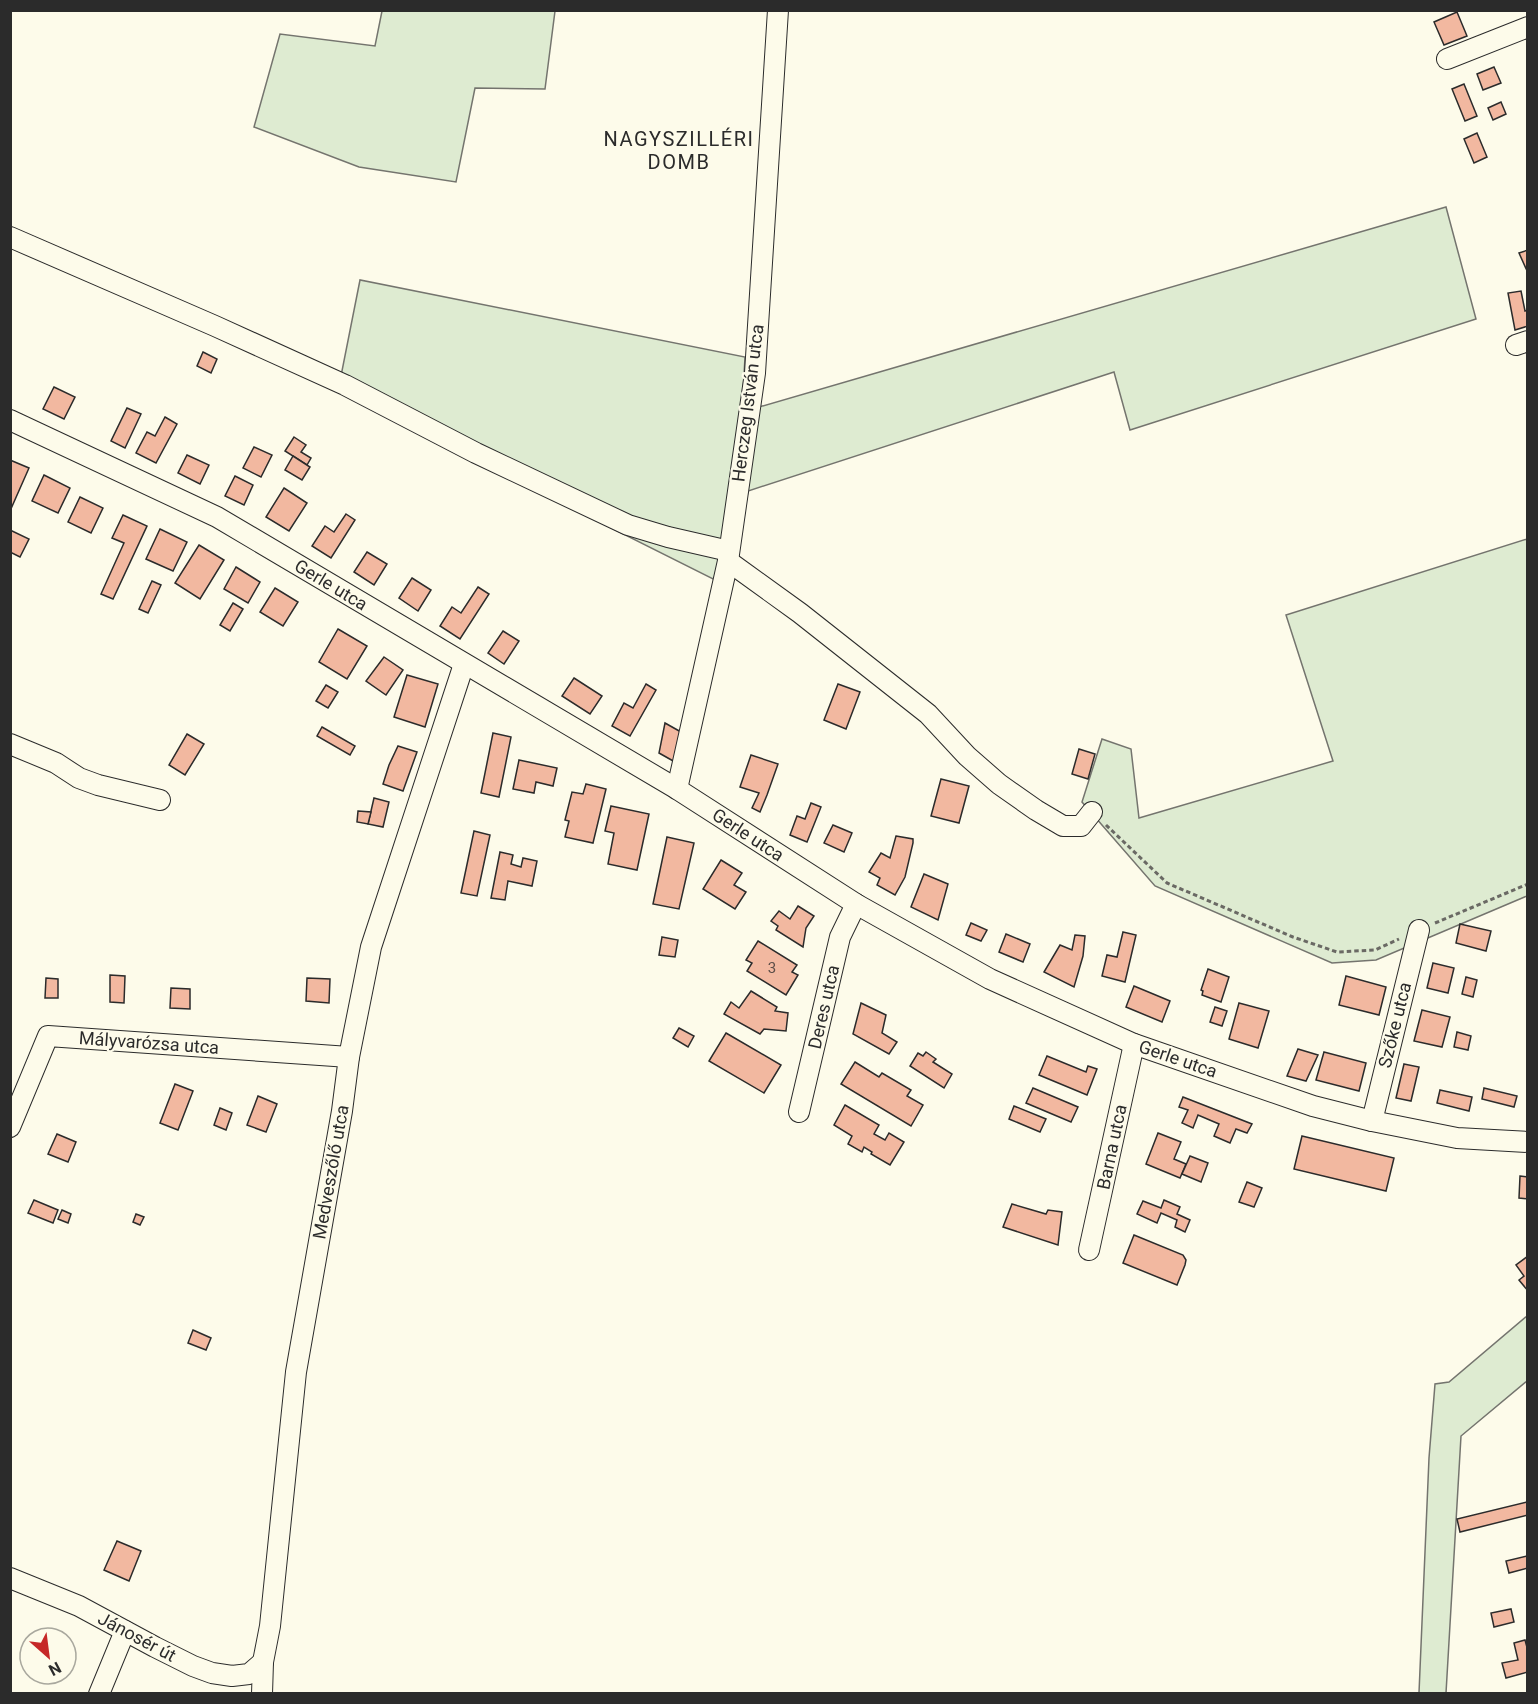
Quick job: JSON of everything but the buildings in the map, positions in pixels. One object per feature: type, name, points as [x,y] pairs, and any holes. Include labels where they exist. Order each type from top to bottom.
[{"type":"street","name":"Herczeg István utca","points":[[677,789],[728,556],[755,373],[778,10]]},
{"type":"street","points":[[1447,59],[1527,27]]},
{"type":"street","points":[[10,237],[216,326],[345,385],[476,453],[628,525],[728,556],[928,714],[968,756],[999,784],[1063,826],[1081,826],[1092,812]]},
{"type":"street","name":"Gerle utca","points":[[10,420],[217,517],[677,789],[856,904],[990,979],[1134,1044],[1312,1106],[1457,1138],[1527,1142]]},
{"type":"street","name":"Medveszőlő utca","points":[[262,1694],[263,1662],[270,1626],[296,1372],[342,1111],[349,1057],[371,947],[464,664]]},
{"type":"street","points":[[10,744],[56,763],[79,778],[160,800]]},
{"type":"street","name":"Deres utca","points":[[799,1112],[840,937],[856,904]]},
{"type":"street","name":"Szőke utca","points":[[1372,1121],[1419,930]]},
{"type":"street","name":"Mályvarózsa utca","points":[[10,1127],[48,1036],[349,1057]]},
{"type":"street","name":"Barna utca","points":[[1089,1250],[1134,1044]]},
{"type":"street","name":"Jánosér út","points":[[10,1578],[79,1606],[193,1666],[212,1673],[232,1676],[249,1674],[263,1662]]},
{"type":"street","points":[[99,1694],[125,1631]]},
{"type":"path","points":[[1092,812],[1167,883],[1293,937],[1337,952],[1375,950],[1527,884]]},
{"type":"green space","points":[[382,11],[555,11],[545,89],[475,88],[456,182],[359,167],[254,127],[280,34],[375,46]]},
{"type":"green space","points":[[1446,207],[1476,319],[1130,430],[1114,372],[748,491],[731,588],[338,391],[360,280],[745,357],[742,412]]},
{"type":"green space","points":[[1527,539],[1527,896],[1376,960],[1332,963],[1155,886],[1082,802],[1102,739],[1131,749],[1139,818],[1333,761],[1286,615]]},
{"type":"green space","points":[[1527,1316],[1527,1381],[1461,1436],[1446,1693],[1419,1693],[1429,1458],[1435,1384],[1449,1382]]},
{"type":"district","name":"NAGYSZILLÉRI DOMB","points":[[679,150]]}]
